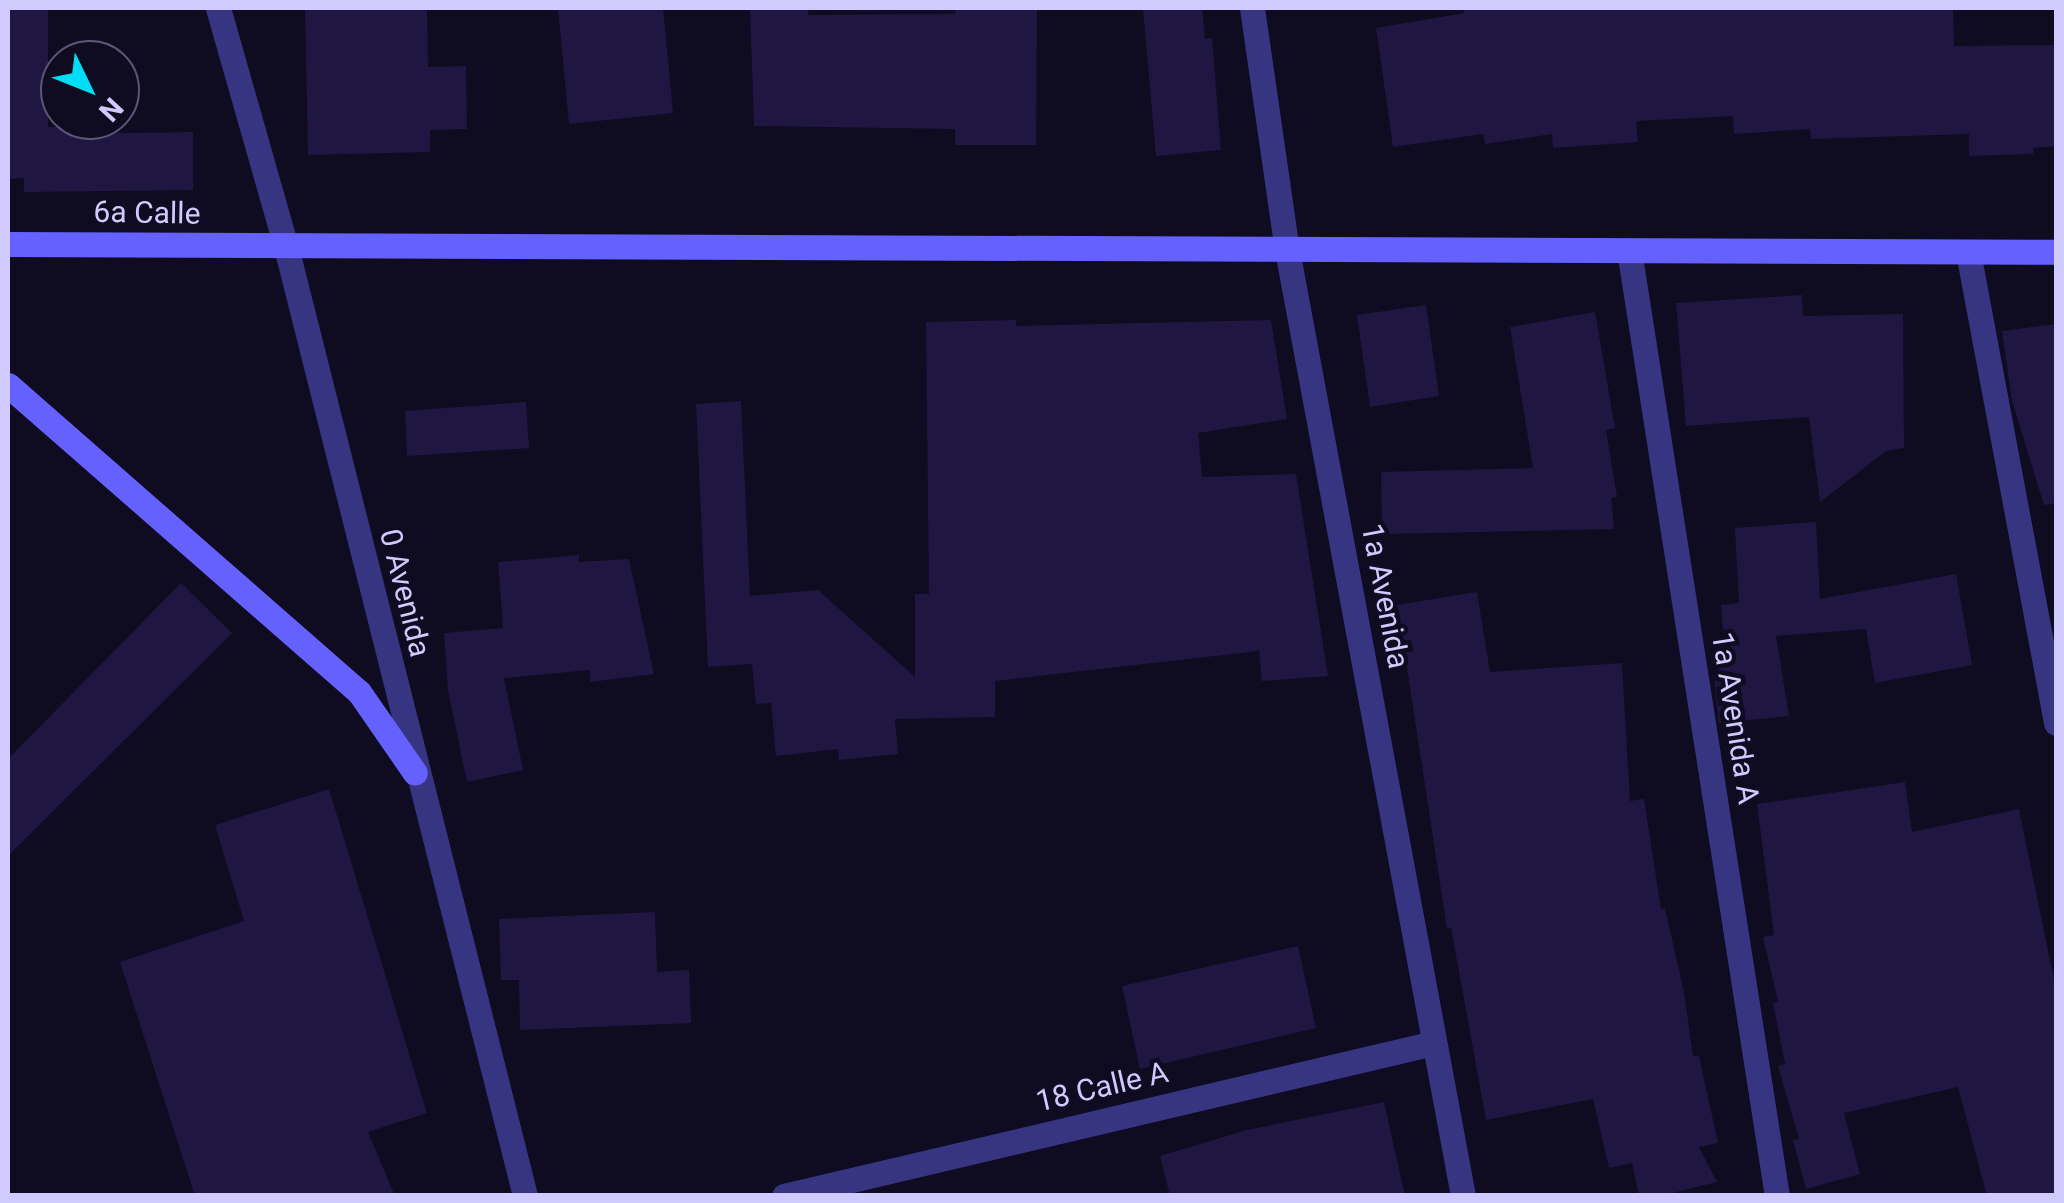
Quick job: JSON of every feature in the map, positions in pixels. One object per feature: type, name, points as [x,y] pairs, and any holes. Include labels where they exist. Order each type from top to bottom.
[{"type":"main road","name":"6a Calle","points":[[8,244],[2056,252]]},
{"type":"main road","points":[[8,385],[359,692],[416,773]]},
{"type":"street","name":"0 Avenida","points":[[218,8],[286,247],[525,1196]]},
{"type":"street","name":"1a Avenida","points":[[1252,8],[1287,250],[1463,1196]]},
{"type":"street","name":"1a Avenida A","points":[[1629,250],[1777,1196]]},
{"type":"street","points":[[1968,252],[2056,723]]},
{"type":"street","name":"18 Calle A","points":[[784,1196],[1434,1042]]},
{"type":"building","points":[[8,8],[48,8],[48,40],[40,40],[40,140],[140,140],[140,133],[193,132],[193,190],[24,192],[24,178],[8,179]]},
{"type":"building","points":[[305,8],[427,8],[428,67],[466,66],[467,129],[430,130],[430,152],[308,155]]},
{"type":"building","points":[[558,8],[663,8],[673,113],[569,124]]},
{"type":"building","points":[[750,8],[808,8],[808,15],[955,14],[956,8],[1037,8],[1036,145],[955,145],[955,129],[754,126]]},
{"type":"building","points":[[1143,8],[1202,8],[1205,39],[1212,38],[1221,150],[1156,156]]},
{"type":"building","points":[[1464,8],[1953,8],[1954,46],[2056,45],[2056,146],[2033,148],[2033,154],[1969,156],[1969,134],[1811,139],[1810,129],[1734,134],[1733,116],[1636,121],[1638,142],[1553,148],[1552,134],[1485,144],[1483,134],[1393,147],[1376,28],[1464,13]]},
{"type":"building","points":[[1802,295],[1803,316],[1903,314],[1904,448],[1886,451],[1820,502],[1809,417],[1686,426],[1676,303]]},
{"type":"building","points":[[1426,305],[1439,396],[1370,407],[1357,315]]},
{"type":"building","points":[[1595,312],[1615,428],[1606,430],[1617,497],[1611,498],[1614,529],[1382,534],[1381,472],[1533,468],[1510,327]]},
{"type":"building","points":[[1016,320],[1016,326],[1271,320],[1287,419],[1198,433],[1202,477],[1296,474],[1328,676],[1262,681],[1259,651],[995,681],[995,717],[895,719],[898,754],[839,760],[838,749],[776,756],[771,703],[756,704],[752,664],[708,667],[696,404],[741,401],[750,596],[818,590],[915,677],[915,594],[929,594],[926,322]]},
{"type":"building","points":[[2056,324],[2056,503],[2044,505],[2012,401],[2002,331]]},
{"type":"building","points":[[526,402],[529,448],[407,456],[405,411]]},
{"type":"building","points":[[1816,522],[1820,599],[1956,574],[1972,665],[1875,683],[1866,629],[1776,636],[1789,716],[1719,723],[1712,658],[1725,657],[1721,605],[1739,603],[1735,528]]},
{"type":"building","points":[[579,555],[579,562],[629,559],[654,674],[590,682],[590,670],[504,678],[523,770],[467,782],[448,690],[444,633],[503,628],[498,562]]},
{"type":"building","points":[[181,583],[232,633],[8,856],[8,759]]},
{"type":"building","points":[[1477,592],[1490,672],[1622,663],[1630,801],[1644,799],[1661,909],[1665,908],[1684,992],[1693,1056],[1699,1056],[1718,1143],[1699,1147],[1717,1182],[1660,1196],[1639,1196],[1632,1163],[1609,1168],[1593,1099],[1486,1120],[1451,928],[1447,929],[1406,661],[1384,661],[1384,607]]},
{"type":"building","points":[[1905,782],[1912,832],[2019,809],[2056,990],[2056,1196],[1987,1196],[1958,1087],[1844,1113],[1860,1174],[1806,1189],[1793,1140],[1799,1139],[1778,1066],[1785,1064],[1773,1003],[1778,1002],[1763,937],[1774,935],[1757,804]]},
{"type":"building","points":[[329,789],[427,1113],[368,1132],[395,1196],[195,1196],[120,962],[244,921],[215,825]]},
{"type":"building","points":[[655,912],[657,972],[689,970],[691,1023],[520,1030],[519,980],[501,980],[499,919]]},
{"type":"building","points":[[1298,946],[1316,1028],[1140,1069],[1122,986]]},
{"type":"building","points":[[1384,1102],[1405,1196],[1170,1196],[1160,1156],[1247,1130]]}]
